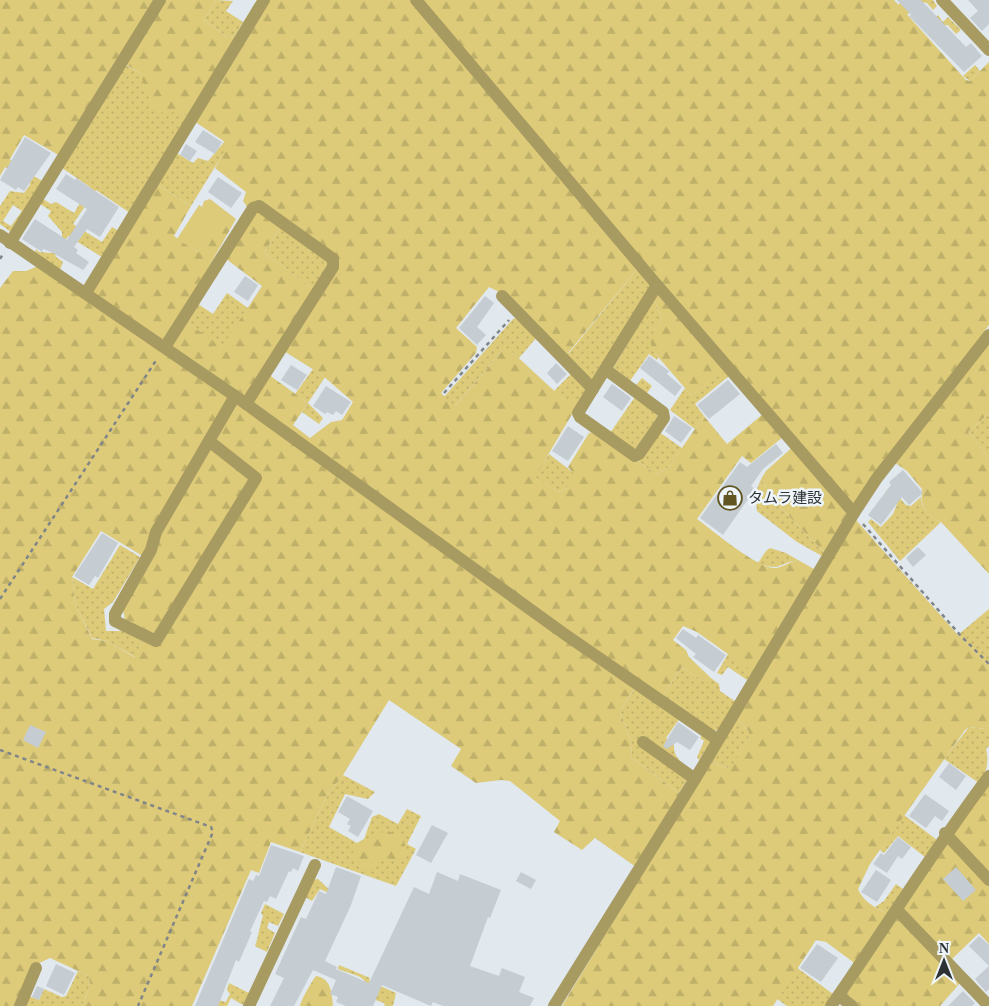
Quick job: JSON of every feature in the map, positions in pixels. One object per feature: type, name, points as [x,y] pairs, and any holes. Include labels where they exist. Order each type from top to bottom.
[{"type":"street","points":[[160,0],[5,239],[235,396],[563,633],[718,740]]},
{"type":"street","points":[[86,293],[264,0]]},
{"type":"street","points":[[416,0],[657,285],[854,513]]},
{"type":"street","points":[[942,0],[989,50]]},
{"type":"street","points":[[164,347],[253,208],[259,206],[332,259],[333,267],[246,404]]},
{"type":"street","points":[[605,369],[664,412],[664,418],[639,454],[635,456],[580,417],[578,413],[593,389],[605,369],[657,285]]},
{"type":"street","points":[[502,296],[593,389]]},
{"type":"street","points":[[554,1006],[695,779],[854,513],[877,478],[989,335]]},
{"type":"street","points":[[209,441],[256,478],[156,641],[115,621],[115,614],[151,550],[156,532],[235,396]]},
{"type":"street","points":[[643,742],[695,779]]},
{"type":"street","points":[[852,1006],[835,1001],[897,910],[945,833],[989,776]]},
{"type":"street","points":[[945,833],[989,880]]},
{"type":"street","points":[[249,1006],[315,865]]},
{"type":"street","points":[[897,910],[989,1006]]},
{"type":"street","points":[[20,1006],[36,968]]},
{"type":"path","points":[[444,393],[516,311]]},
{"type":"path","points":[[0,599],[164,347]]},
{"type":"path","points":[[854,513],[961,636],[989,664]]},
{"type":"path","points":[[0,750],[211,828],[214,832],[138,1006]]},
{"type":"green space","points":[[0,0],[216,0],[204,20],[229,38],[234,37],[257,0],[894,0],[966,80],[970,81],[989,62],[989,325],[983,333],[989,340],[989,413],[968,432],[989,458],[989,574],[941,522],[927,513],[923,505],[922,489],[907,471],[888,458],[848,511],[958,635],[989,667],[989,732],[984,729],[969,727],[965,730],[870,864],[858,889],[869,903],[897,918],[989,775],[989,944],[979,933],[952,959],[960,983],[940,1006],[849,1006],[841,1000],[854,967],[853,962],[826,942],[816,940],[773,1006],[562,1006],[643,872],[595,838],[582,850],[554,832],[560,821],[510,781],[501,780],[476,783],[451,766],[461,749],[389,700],[343,775],[328,794],[300,852],[271,842],[259,873],[251,870],[192,1006],[82,1006],[90,986],[89,976],[50,958],[35,965],[17,1006],[0,1006],[0,288],[13,271],[26,271],[38,266],[83,286],[156,184],[191,206],[174,236],[198,252],[219,219],[202,207],[204,201],[210,199],[236,219],[182,314],[186,322],[222,347],[262,286],[226,259],[252,214],[243,201],[246,192],[215,168],[228,144],[179,111],[164,114],[151,105],[140,73],[122,62],[60,156],[24,135],[0,176]],"holes":[[[282,225],[330,260],[315,290],[264,253]],[[638,268],[662,287],[654,300],[662,318],[650,339],[652,350],[691,395],[733,366],[797,443],[766,471],[761,479],[776,503],[824,552],[814,569],[798,560],[776,568],[765,566],[745,555],[697,519],[742,456],[751,463],[783,437],[763,414],[727,444],[704,416],[668,468],[656,474],[594,432],[589,433],[568,467],[574,474],[567,488],[558,492],[535,477],[578,404],[572,400],[565,401],[508,348],[503,350],[455,406],[441,393],[476,353],[477,347],[456,328],[489,287],[501,293],[562,353],[568,353]],[[279,348],[322,375],[353,402],[342,420],[331,422],[310,438],[293,425],[308,403],[265,372]],[[101,531],[141,555],[150,563],[123,609],[127,631],[143,641],[134,657],[107,641],[92,639],[75,604],[72,577]],[[683,626],[697,632],[760,677],[736,716],[749,732],[749,737],[733,765],[727,768],[708,761],[679,793],[631,757],[632,745],[620,711],[639,682],[662,697],[682,667],[707,684],[711,678],[689,657],[686,650],[673,640]]]},
{"type":"green space","points":[[216,0],[233,1],[226,11],[243,22],[234,37],[229,38],[204,20]]},
{"type":"green space","points":[[903,0],[933,0],[937,6],[933,10],[927,3],[922,2],[907,15],[898,5]]},
{"type":"green space","points":[[938,15],[943,22],[948,17],[961,30],[956,34],[948,25],[925,27]]},
{"type":"green space","points":[[126,65],[140,73],[172,111],[179,111],[189,117],[130,213],[96,190],[73,224],[102,242],[112,227],[119,231],[102,257],[68,236],[55,256],[63,262],[60,270],[35,253],[36,249],[39,252],[52,253],[62,238],[62,232],[48,216],[51,211],[40,204],[43,199],[51,204],[56,202],[74,213],[90,187],[62,168]]},
{"type":"green space","points":[[975,65],[980,71],[970,81],[963,76]]},
{"type":"green space","points":[[225,141],[229,144],[191,206],[156,184],[175,152],[193,163],[198,158],[208,161]]},
{"type":"green space","points":[[10,159],[13,164],[44,182],[12,233],[0,224],[0,206],[10,191],[24,193],[30,185],[30,181],[5,167]],"holes":[[[13,205],[22,211],[11,226],[3,221]]]},
{"type":"green space","points":[[199,205],[220,219],[198,252],[177,239]]},
{"type":"green space","points":[[282,225],[330,260],[316,291],[264,253]]},
{"type":"green space","points":[[638,268],[652,284],[595,379],[591,380],[562,353],[569,353]]},
{"type":"green space","points":[[227,293],[248,308],[222,348],[186,322],[198,304],[213,314]]},
{"type":"green space","points":[[654,300],[662,318],[651,342],[654,352],[658,357],[657,360],[649,354],[630,381],[613,368]]},
{"type":"green space","points":[[518,318],[537,337],[519,358],[508,349],[503,350],[454,407],[444,397],[513,319]]},
{"type":"green space","points":[[313,369],[325,377],[308,403],[295,394]]},
{"type":"green space","points":[[725,371],[729,376],[695,404],[704,416],[695,429],[670,410],[685,388],[691,395]]},
{"type":"green space","points":[[573,372],[587,390],[578,404],[565,401],[554,391]]},
{"type":"green space","points":[[642,378],[652,386],[647,393],[636,385]]},
{"type":"green space","points":[[635,397],[656,412],[658,417],[636,448],[632,449],[610,433]]},
{"type":"green space","points":[[308,403],[323,418],[319,424],[302,412]]},
{"type":"green space","points":[[989,413],[989,458],[968,432]]},
{"type":"green space","points":[[659,432],[682,448],[668,468],[656,474],[638,462]]},
{"type":"green space","points":[[549,454],[575,474],[567,488],[558,492],[534,477]]},
{"type":"green space","points":[[761,479],[776,503],[824,552],[822,556],[797,542],[757,511],[755,494]]},
{"type":"green space","points":[[890,487],[906,505],[911,506],[921,497],[927,512],[941,522],[900,561],[868,522],[871,519],[881,527],[893,514],[897,504],[886,491]]},
{"type":"green space","points":[[120,545],[140,557],[113,602],[104,609],[106,631],[127,631],[143,641],[135,657],[107,641],[92,638],[75,604],[72,577],[93,589]]},
{"type":"green space","points":[[770,548],[786,553],[798,560],[776,567],[758,563]]},
{"type":"green space","points":[[989,609],[989,667],[958,635]]},
{"type":"green space","points":[[728,654],[753,671],[747,680],[728,667],[722,675],[717,673]]},
{"type":"green space","points":[[682,667],[706,683],[711,678],[719,684],[720,691],[736,702],[718,730],[712,731],[662,697]]},
{"type":"green space","points":[[636,687],[680,718],[666,738],[674,745],[677,757],[693,771],[679,793],[631,757],[632,745],[620,711]]},
{"type":"green space","points":[[736,716],[749,732],[749,737],[733,766],[727,768],[708,761]]},
{"type":"green space","points":[[969,727],[984,729],[989,732],[989,746],[986,749],[987,767],[979,783],[944,759]]},
{"type":"green space","points":[[703,734],[711,742],[699,760],[697,757],[704,741],[700,738]]},
{"type":"green space","points":[[343,775],[375,792],[368,799],[345,794],[329,827],[357,843],[364,839],[372,817],[379,814],[398,824],[407,809],[421,816],[407,844],[416,849],[396,886],[300,852],[328,794]]},
{"type":"green space","points":[[904,815],[937,840],[925,857],[898,836],[884,853],[880,850]]},
{"type":"green space","points":[[388,831],[403,837],[407,855],[404,862],[387,858],[371,864],[370,869],[360,869],[352,854],[355,849],[367,839]]},
{"type":"green space","points":[[318,879],[337,897],[320,889],[312,901],[303,896],[311,880]]},
{"type":"green space","points":[[896,884],[903,889],[887,914],[875,907],[884,901]]},
{"type":"green space","points":[[265,904],[284,914],[278,926],[269,922],[267,928],[275,933],[267,952],[255,946],[263,916],[261,913]]},
{"type":"green space","points":[[339,965],[370,978],[369,981],[396,993],[393,1006],[385,1006],[384,1003],[370,998],[367,984],[364,980],[338,969]]},
{"type":"green space","points":[[796,967],[833,994],[825,1006],[787,1006],[777,999]]},
{"type":"green space","points":[[78,971],[89,976],[90,986],[82,1006],[25,1006],[29,996],[39,1000],[44,989],[62,997],[66,996]]},
{"type":"green space","points":[[316,976],[321,977],[328,983],[333,1006],[300,1006]]},
{"type":"green space","points":[[229,983],[249,993],[243,1005],[231,998],[227,1006],[216,1006],[218,1000],[226,1002],[230,994],[227,990]]},
{"type":"building","points":[[897,0],[921,0],[966,47],[971,43],[982,56],[964,72],[909,16],[911,15]]},
{"type":"building","points":[[968,0],[989,0],[989,24],[982,31],[970,18],[978,11]]},
{"type":"building","points":[[203,130],[222,142],[215,154],[195,142]]},
{"type":"building","points":[[25,137],[51,153],[24,191],[18,187],[16,190],[0,180]]},
{"type":"building","points":[[186,144],[197,151],[190,161],[180,155]]},
{"type":"building","points":[[66,174],[75,180],[76,178],[119,207],[100,237],[87,229],[74,247],[78,250],[76,253],[89,262],[83,270],[51,252],[43,249],[42,252],[22,239],[35,219],[67,240],[87,209],[56,189]]},
{"type":"building","points":[[218,177],[242,193],[231,208],[208,192]]},
{"type":"building","points":[[245,276],[258,285],[248,301],[234,292]]},
{"type":"building","points":[[485,296],[494,303],[477,327],[486,335],[477,345],[459,328]]},
{"type":"building","points":[[649,356],[669,371],[667,374],[682,387],[675,396],[640,368]]},
{"type":"building","points":[[556,363],[567,374],[557,384],[547,373]]},
{"type":"building","points":[[291,365],[307,375],[297,390],[281,380]]},
{"type":"building","points":[[728,380],[740,394],[709,419],[697,405]]},
{"type":"building","points":[[612,384],[631,398],[622,411],[603,397]]},
{"type":"building","points":[[326,386],[351,402],[342,415],[336,411],[333,415],[327,412],[325,414],[313,406]]},
{"type":"building","points":[[674,416],[692,428],[681,443],[665,431]]},
{"type":"building","points":[[568,426],[584,437],[568,461],[552,451]]},
{"type":"building","points":[[776,444],[783,453],[763,469],[751,486],[755,489],[723,535],[700,518],[740,462],[747,467]]},
{"type":"building","points":[[903,470],[923,493],[909,505],[902,497],[881,525],[868,515],[891,485],[889,482]]},
{"type":"building","points":[[102,533],[118,543],[98,578],[95,576],[89,585],[74,576]]},
{"type":"building","points":[[918,547],[926,555],[913,567],[906,558]]},
{"type":"building","points":[[683,629],[696,638],[698,635],[726,655],[714,672],[693,657],[696,654],[676,638]]},
{"type":"building","points":[[678,722],[699,737],[690,750],[677,742],[667,749],[663,746]]},
{"type":"building","points":[[30,725],[46,732],[38,748],[23,740]]},
{"type":"building","points":[[949,763],[966,776],[956,790],[939,777]]},
{"type":"building","points":[[925,794],[949,811],[942,821],[935,816],[926,828],[909,816]]},
{"type":"building","points":[[347,796],[373,811],[358,837],[348,831],[351,826],[347,824],[350,819],[338,812]]},
{"type":"building","points":[[432,825],[448,833],[431,863],[416,855]]},
{"type":"building","points":[[898,837],[911,847],[902,859],[898,856],[887,873],[873,864],[881,853],[884,855]]},
{"type":"building","points":[[271,845],[304,856],[298,871],[293,868],[291,872],[289,871],[276,899],[270,896],[267,902],[264,901],[250,931],[252,932],[239,962],[236,960],[218,1006],[195,1006],[249,879],[253,881],[256,875],[259,876]]},
{"type":"building","points":[[336,867],[361,876],[351,905],[325,961],[337,967],[336,969],[369,983],[414,887],[429,894],[437,872],[458,881],[460,874],[501,890],[490,918],[488,917],[470,966],[499,976],[502,968],[525,977],[519,992],[534,998],[530,1006],[443,1006],[433,1002],[431,1006],[382,985],[373,1006],[346,1006],[336,1002],[338,997],[330,994],[336,980],[313,970],[294,1006],[270,1006],[284,978],[275,974],[301,917],[306,919],[319,891],[326,894]]},
{"type":"building","points":[[956,867],[976,890],[963,901],[943,879]]},
{"type":"building","points":[[876,870],[891,880],[877,902],[861,892]]},
{"type":"building","points":[[521,872],[536,880],[531,889],[516,881]]},
{"type":"building","points":[[979,936],[989,945],[989,966],[969,946]]},
{"type":"building","points":[[817,944],[838,958],[821,982],[800,968]]},
{"type":"building","points":[[56,964],[75,973],[64,995],[46,986]]},
{"type":"building","points":[[989,966],[989,989],[986,992],[975,979]]},
{"type":"building","points":[[37,986],[44,989],[39,1000],[32,997]]},
{"type":"building","points":[[963,991],[975,1003],[972,1006],[948,1006]]},
{"type":"place","name":"タムラ建設","points":[[730,498]]}]
